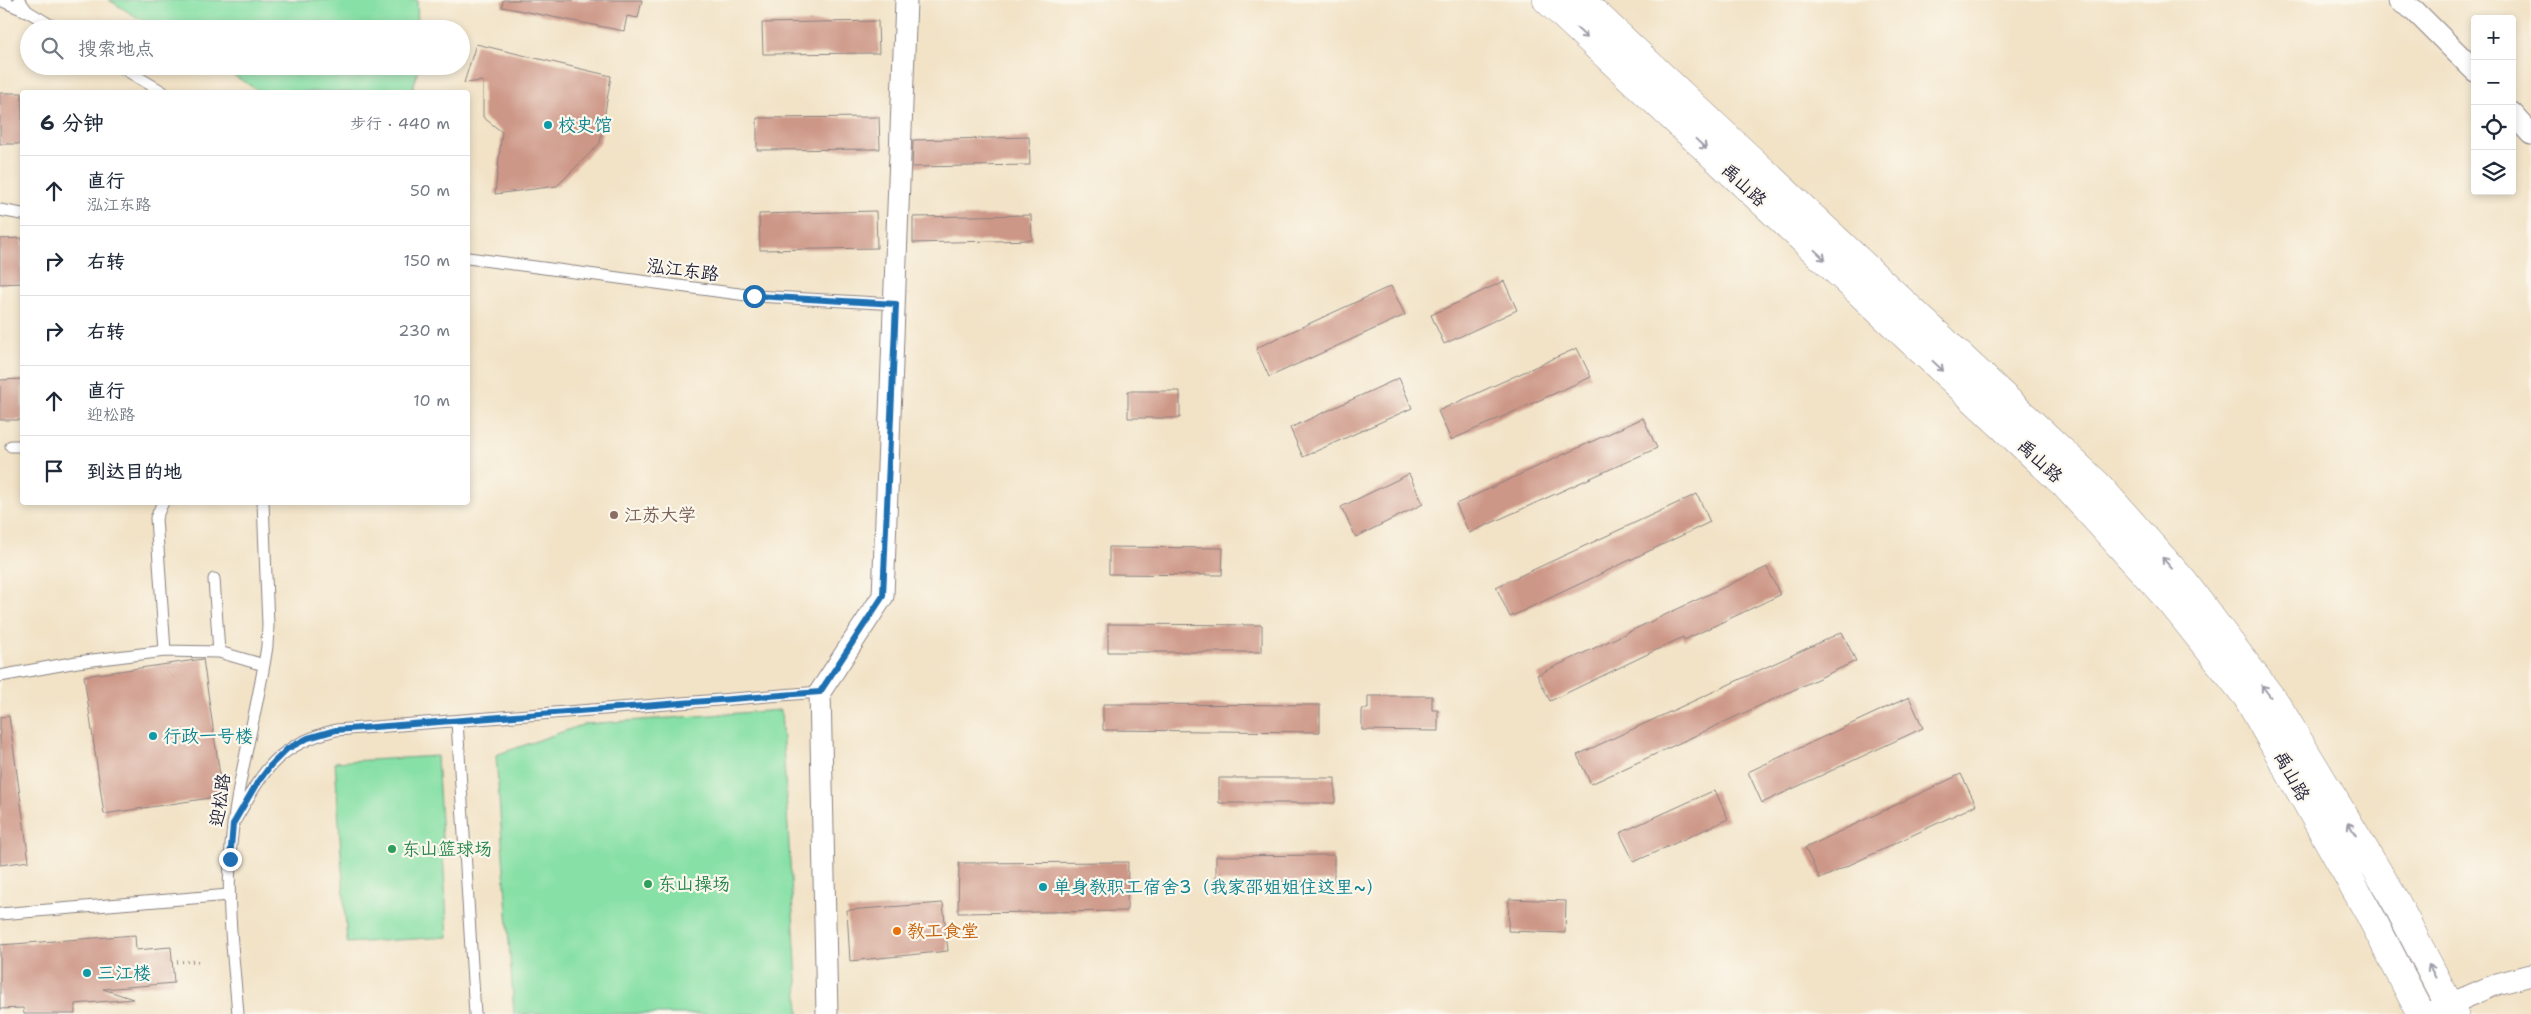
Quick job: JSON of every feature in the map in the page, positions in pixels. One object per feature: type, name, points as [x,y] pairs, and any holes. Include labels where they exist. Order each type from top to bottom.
[{"type":"main road","name":"禹山路","points":[[1546,0],[2065,485],[2171,602],[2247,697],[2371,917],[2421,1014]]},
{"type":"main road","name":"禹山路","points":[[1581,0],[2098,485],[2183,581],[2277,705],[2395,900],[2444,1011]]},
{"type":"street","points":[[827,1014],[820,692],[883,596],[896,304],[906,0]]},
{"type":"street","points":[[2398,0],[2414,10],[2471,68]]},
{"type":"street","points":[[2516,117],[2531,134]]},
{"type":"street","points":[[2444,1011],[2497,984],[2531,975]]},
{"type":"lane","points":[[0,0],[27,11],[42,20]]},
{"type":"lane","points":[[18,0],[27,11]]},
{"type":"lane","points":[[134,75],[160,90]]},
{"type":"lane","points":[[0,210],[20,214]]},
{"type":"lane","name":"泓江东路","points":[[470,258],[754,296],[896,304]]},
{"type":"lane","points":[[162,505],[156,518],[165,651]]},
{"type":"lane","name":"迎松路","points":[[238,1014],[229,894],[233,824],[239,782],[264,665],[268,625],[263,505]]},
{"type":"lane","points":[[214,579],[219,652]]},
{"type":"lane","points":[[0,676],[77,662],[165,651],[219,652],[264,665]]},
{"type":"lane","points":[[233,824],[254,788],[270,766],[287,749],[308,738],[336,730],[820,692]]},
{"type":"lane","points":[[457,721],[475,1014]]},
{"type":"lane","points":[[0,914],[229,894]]},
{"type":"path","points":[[172,962],[199,962]]},
{"type":"green space","points":[[109,0],[417,0],[418,20],[141,20]]},
{"type":"green space","points":[[233,75],[417,75],[413,90],[258,90]]},
{"type":"green space","name":"东山操场","points":[[781,710],[799,1014],[514,1014],[496,755],[585,724]]},
{"type":"green space","name":"东山篮球场","points":[[437,756],[448,937],[347,943],[335,762]]},
{"type":"building","points":[[503,0],[642,0],[638,18],[627,16],[624,31],[502,7]]},
{"type":"building","points":[[878,21],[879,53],[763,54],[762,23]]},
{"type":"building","name":"校史馆","points":[[476,44],[611,76],[600,143],[557,186],[495,194],[502,132],[483,117],[483,81],[464,83],[466,75],[470,75],[470,64]]},
{"type":"building","points":[[0,93],[20,93],[20,144],[0,144]]},
{"type":"building","points":[[879,117],[880,149],[757,150],[757,118]]},
{"type":"building","points":[[1029,137],[1030,165],[912,167],[913,140]]},
{"type":"building","points":[[876,211],[877,248],[760,250],[759,214]]},
{"type":"building","points":[[1031,215],[1032,240],[913,243],[913,217]]},
{"type":"building","points":[[20,238],[20,283],[0,284],[0,239]]},
{"type":"building","points":[[1504,281],[1517,310],[1444,344],[1431,315]]},
{"type":"building","points":[[1391,286],[1405,315],[1269,377],[1256,348]]},
{"type":"building","points":[[1577,348],[1591,377],[1451,440],[1438,411]]},
{"type":"building","points":[[1399,378],[1412,408],[1303,457],[1290,428]]},
{"type":"building","points":[[20,379],[20,420],[0,420],[0,380]]},
{"type":"building","points":[[1128,391],[1180,391],[1180,418],[1128,418]]},
{"type":"building","points":[[1643,418],[1657,448],[1469,533],[1456,504]]},
{"type":"building","points":[[1409,474],[1423,504],[1356,537],[1341,507]]},
{"type":"building","points":[[1697,494],[1710,522],[1510,617],[1496,587]]},
{"type":"building","points":[[1109,547],[1223,548],[1222,575],[1109,574]]},
{"type":"building","points":[[1767,567],[1780,595],[1684,640],[1683,637],[1550,701],[1537,675]]},
{"type":"building","points":[[1108,624],[1262,625],[1262,652],[1108,652]]},
{"type":"building","points":[[1842,632],[1856,661],[1591,784],[1577,755]]},
{"type":"building","name":"行政一号楼","points":[[203,659],[223,796],[104,814],[84,676]]},
{"type":"building","points":[[1368,696],[1432,696],[1432,710],[1438,710],[1438,731],[1362,730],[1362,709],[1368,709]]},
{"type":"building","points":[[1909,697],[1923,728],[1762,803],[1748,772]]},
{"type":"building","points":[[1103,704],[1320,705],[1320,732],[1103,730]]},
{"type":"building","points":[[9,716],[29,861],[0,865],[0,717]]},
{"type":"building","points":[[1961,774],[1976,805],[1820,879],[1805,848]]},
{"type":"building","points":[[1219,778],[1335,778],[1335,803],[1219,803]]},
{"type":"building","points":[[1715,790],[1728,819],[1634,862],[1620,833]]},
{"type":"building","points":[[1334,855],[1334,881],[1216,882],[1216,856]]},
{"type":"building","name":"单身教职工宿舍3（我家邵姐姐住这里~）","points":[[1128,862],[1127,911],[958,913],[959,863]]},
{"type":"building","points":[[1509,899],[1566,901],[1565,933],[1508,931]]},
{"type":"building","name":"教工食堂","points":[[943,903],[948,951],[850,961],[847,910]]},
{"type":"building","name":"三江楼","points":[[135,935],[136,950],[171,947],[174,983],[103,989],[133,999],[75,1004],[75,1014],[24,1014],[23,1008],[0,1009],[0,945]]},
{"type":"place","name":"校史馆","points":[[548,125]]},
{"type":"place","name":"江苏大学","points":[[614,515]]},
{"type":"place","name":"行政一号楼","points":[[153,736]]},
{"type":"place","name":"东山篮球场","points":[[392,849]]},
{"type":"place","name":"东山操场","points":[[648,884]]},
{"type":"place","name":"单身教职工宿舍3（我家邵姐姐住这里~）","points":[[1043,887]]},
{"type":"place","name":"教工食堂","points":[[897,931]]},
{"type":"place","name":"三江楼","points":[[87,973]]},
{"type":"route","points":[[230,859],[233,824],[254,788],[270,766],[287,749],[308,738],[336,730],[820,692],[883,596],[896,304],[754,296]]}]
